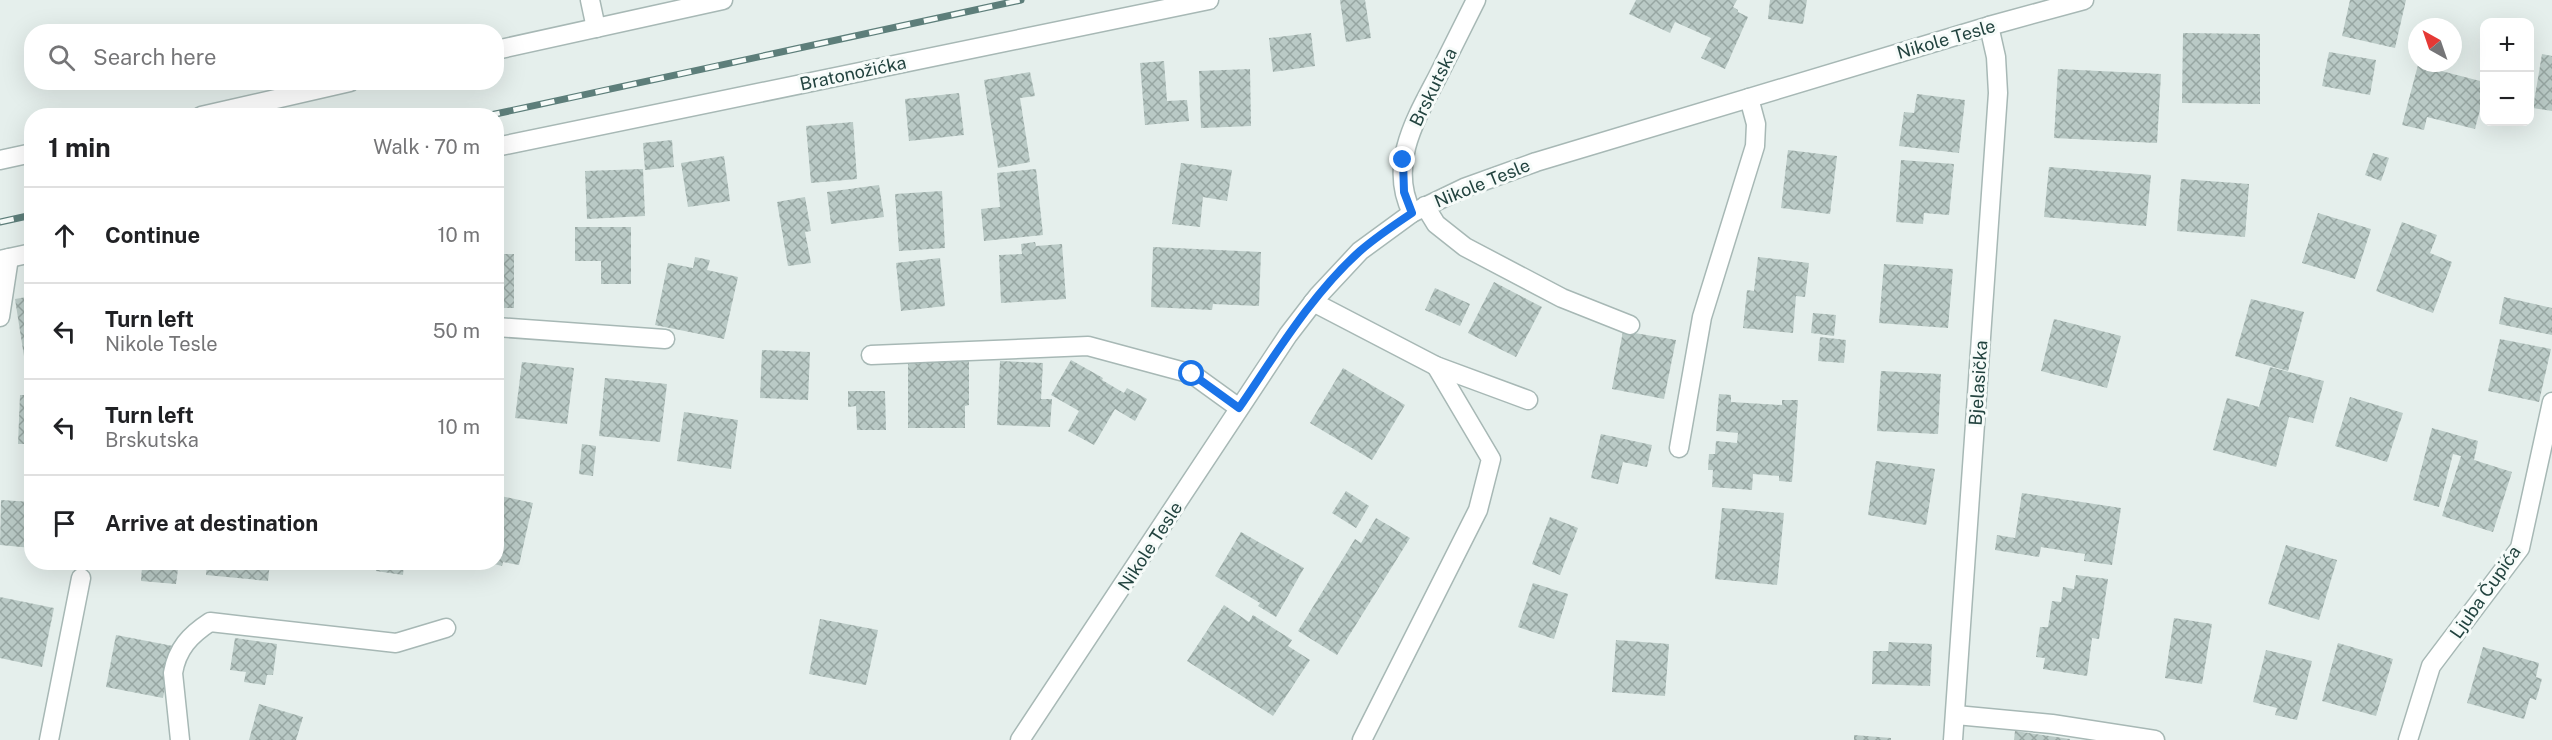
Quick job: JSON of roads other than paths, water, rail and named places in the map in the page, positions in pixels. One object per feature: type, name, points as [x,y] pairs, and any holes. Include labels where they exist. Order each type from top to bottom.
[{"type":"street","points":[[590,0],[597,28]]},
{"type":"street","points":[[504,48],[723,0]]},
{"type":"street","name":"Bratonožićka","points":[[504,145],[1209,0]]},
{"type":"street","name":"Brskutska","points":[[1419,209],[1407,204],[1402,176],[1406,143],[1416,118],[1476,0]]},
{"type":"street","name":"Nikole Tesle","points":[[1020,740],[1239,408],[1313,302],[1360,251],[1419,209],[1464,188],[1536,162],[1989,26],[2084,0]]},
{"type":"street","name":"Bjelasička","points":[[1953,740],[1998,93],[1996,57],[1989,26]]},
{"type":"street","points":[[236,108],[315,90]]},
{"type":"street","points":[[1679,448],[1702,317],[1755,146],[1756,124],[1749,98]]},
{"type":"street","points":[[0,160],[24,155]]},
{"type":"street","points":[[1419,209],[1464,247],[1562,298],[1630,325]]},
{"type":"street","points":[[0,317],[4,259],[24,255]]},
{"type":"street","points":[[1313,302],[1436,366],[1528,400]]},
{"type":"street","points":[[504,328],[664,339]]},
{"type":"street","points":[[871,355],[1088,346],[1192,374],[1239,408]]},
{"type":"street","points":[[1362,740],[1478,510],[1491,459],[1436,366]]},
{"type":"street","name":"Ljuba Čupića","points":[[2408,740],[2431,666],[2520,548],[2552,402]]},
{"type":"street","points":[[49,740],[81,578]]},
{"type":"street","points":[[180,740],[174,664],[187,640],[210,622],[396,642],[446,628]]},
{"type":"street","points":[[1956,715],[2155,740]]},
{"type":"railway","points":[[504,112],[1021,0]]},
{"type":"railway","points":[[0,222],[24,217]]}]
